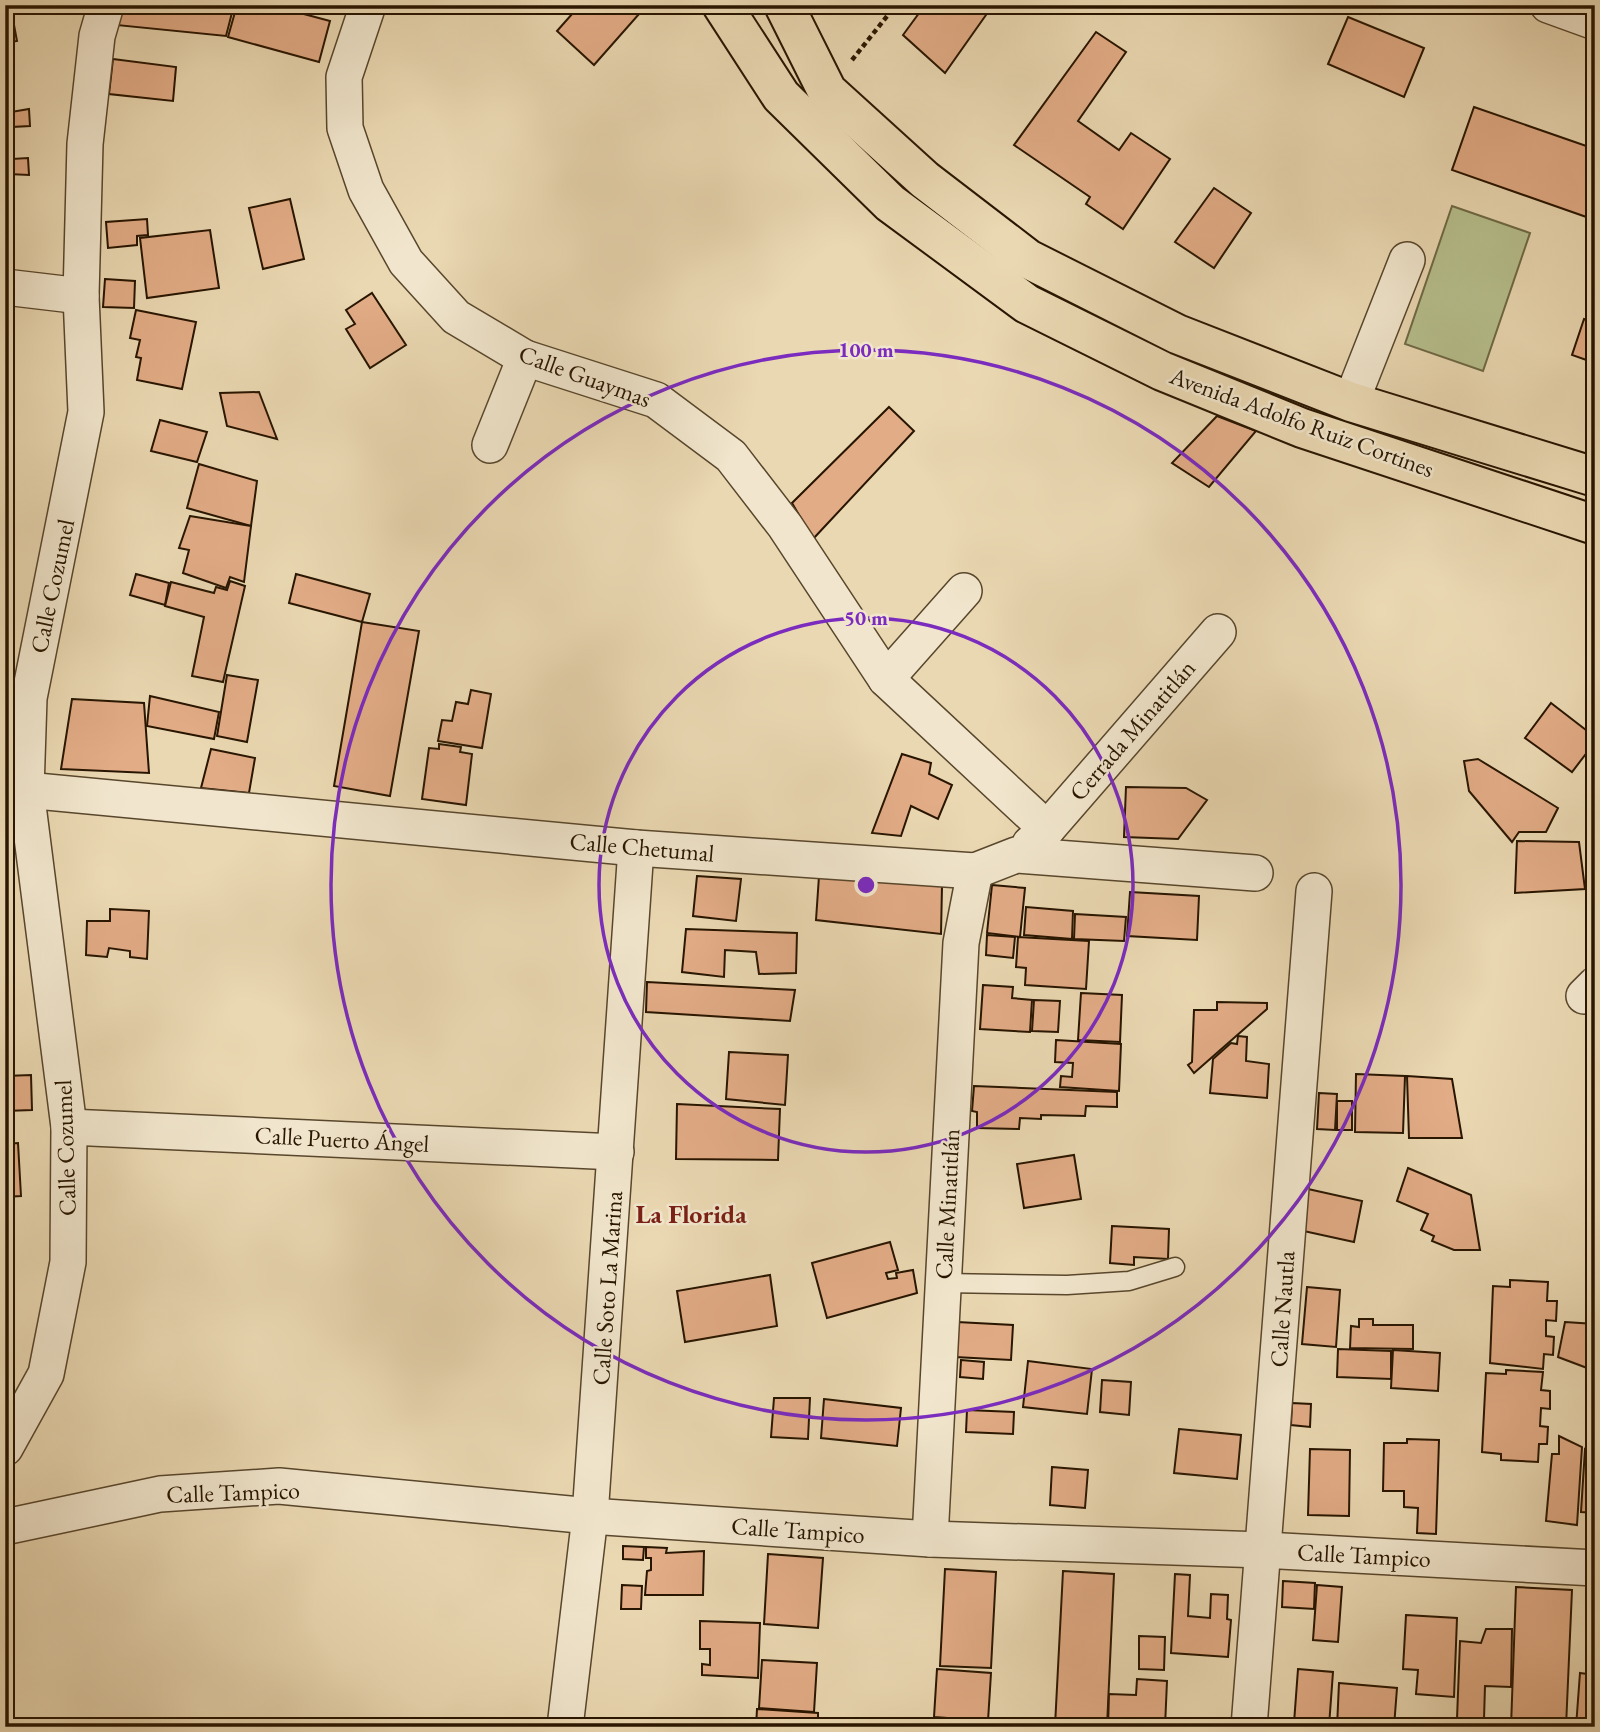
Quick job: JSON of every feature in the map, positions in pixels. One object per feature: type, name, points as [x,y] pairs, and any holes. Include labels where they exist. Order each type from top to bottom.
[{"type":"main road","name":"Avenida Adolfo Ruiz Cortines","points":[[722,5],[781,96],[890,203],[1027,304],[1162,371],[1302,428],[1595,525]]},
{"type":"main road","name":"Avenida Adolfo Ruiz Cortines","points":[[784,5],[827,90],[925,180],[1028,259],[1177,334],[1351,402],[1595,477]]},
{"type":"street","name":"Calle Cozumel","points":[[5,1448],[46,1374],[68,1262],[69,1127],[26,790],[29,698],[86,412],[80,296],[85,144],[97,36],[106,5]]},
{"type":"street","name":"Calle Guaymas","points":[[368,5],[344,77],[345,128],[366,190],[406,262],[456,317],[525,358],[656,400],[731,456],[785,526],[886,679],[1046,829]]},
{"type":"street","points":[[1548,5],[1595,22]]},
{"type":"street","points":[[1351,402],[1407,260]]},
{"type":"street","points":[[5,287],[80,296]]},
{"type":"street","points":[[491,445],[525,358]]},
{"type":"street","points":[[886,679],[964,591]]},
{"type":"street","name":"Cerrada Minatitlán","points":[[1046,829],[1218,632]]},
{"type":"street","name":"Calle Chetumal","points":[[26,790],[636,848],[975,871],[1016,855],[1255,873]]},
{"type":"street","points":[[1016,855],[1046,829]]},
{"type":"street","name":"Calle Soto La Marina","points":[[565,1727],[590,1516],[636,848]]},
{"type":"street","name":"Calle Minatitlán","points":[[930,1539],[961,943],[975,871]]},
{"type":"street","name":"Calle Nautla","points":[[1249,1727],[1314,891]]},
{"type":"street","name":"Calle Puerto Ángel","points":[[69,1127],[616,1152]]},
{"type":"street","name":"Calle Tampico","points":[[5,1527],[160,1494],[279,1486],[590,1516],[930,1539],[1263,1550],[1595,1568]]},
{"type":"lane","points":[[943,1283],[1067,1285],[1129,1281],[1175,1267]]},
{"type":"path","points":[[827,90],[896,5]]},
{"type":"green space","points":[[1452,206],[1530,233],[1483,371],[1405,344]]},
{"type":"building","points":[[122,5],[234,5],[226,36],[116,25]]},
{"type":"building","points":[[237,5],[270,5],[330,21],[319,62],[228,37]]},
{"type":"building","points":[[580,5],[647,5],[594,65],[557,31]]},
{"type":"building","points":[[925,5],[993,5],[945,73],[903,35]]},
{"type":"building","points":[[1359,5],[1382,5],[1379,14]]},
{"type":"building","points":[[11,9],[17,41],[5,43],[5,10]]},
{"type":"building","points":[[1348,17],[1424,48],[1404,97],[1328,64]]},
{"type":"building","points":[[1096,32],[1126,52],[1078,121],[1119,150],[1131,133],[1170,159],[1123,229],[1086,204],[1090,197],[1014,145]]},
{"type":"building","points":[[113,59],[176,67],[173,101],[109,94]]},
{"type":"building","points":[[1474,107],[1595,149],[1595,220],[1452,170]]},
{"type":"building","points":[[29,109],[30,126],[12,127],[12,159],[28,158],[29,175],[8,174],[5,183],[5,113]]},
{"type":"building","points":[[1214,188],[1251,213],[1214,268],[1175,242]]},
{"type":"building","points":[[290,199],[304,259],[263,269],[249,208]]},
{"type":"building","points":[[147,219],[148,235],[137,236],[137,245],[108,248],[106,222]]},
{"type":"building","points":[[210,230],[219,288],[147,298],[140,238]]},
{"type":"building","points":[[105,279],[135,281],[134,308],[103,307]]},
{"type":"building","points":[[372,293],[406,345],[370,368],[346,329],[355,324],[346,310]]},
{"type":"building","points":[[136,310],[196,322],[182,389],[137,380],[141,358],[136,357],[140,340],[130,338]]},
{"type":"building","points":[[1584,319],[1595,323],[1595,363],[1572,355]]},
{"type":"building","points":[[259,392],[277,439],[227,426],[220,393]]},
{"type":"building","points":[[889,407],[914,431],[813,539],[792,503]]},
{"type":"building","points":[[1217,416],[1256,431],[1209,487],[1172,463]]},
{"type":"building","points":[[160,420],[207,432],[197,462],[151,451]]},
{"type":"building","points":[[199,464],[257,481],[251,526],[187,508]]},
{"type":"building","points":[[190,516],[251,526],[244,582],[230,577],[226,588],[183,573],[189,550],[179,548]]},
{"type":"building","points":[[136,574],[169,583],[165,605],[130,595]]},
{"type":"building","points":[[296,574],[370,594],[362,622],[289,603]]},
{"type":"building","points":[[230,581],[245,586],[223,682],[192,676],[204,617],[165,606],[171,582],[214,593],[216,587],[227,590]]},
{"type":"building","points":[[362,622],[419,631],[390,796],[334,786]]},
{"type":"building","points":[[227,675],[258,680],[247,742],[217,736]]},
{"type":"building","points":[[471,690],[491,694],[482,748],[438,741],[442,720],[452,721],[456,702],[468,704]]},
{"type":"building","points":[[150,696],[219,712],[214,739],[147,726]]},
{"type":"building","points":[[72,699],[144,703],[149,773],[61,769]]},
{"type":"building","points":[[1551,703],[1595,737],[1595,742],[1572,772],[1525,738]]},
{"type":"building","points":[[439,744],[461,747],[460,752],[472,754],[466,805],[422,799],[429,748],[439,749]]},
{"type":"building","points":[[211,749],[255,758],[249,793],[201,788]]},
{"type":"building","points":[[902,754],[931,763],[929,774],[952,785],[938,819],[911,806],[901,836],[872,833]]},
{"type":"building","points":[[1478,759],[1558,808],[1546,832],[1519,832],[1512,842],[1469,791],[1464,761]]},
{"type":"building","points":[[1126,787],[1186,788],[1207,800],[1178,839],[1124,837]]},
{"type":"building","points":[[1517,841],[1579,842],[1585,889],[1515,893]]},
{"type":"building","points":[[697,876],[741,879],[736,921],[693,916]]},
{"type":"building","points":[[819,876],[942,886],[941,934],[816,920]]},
{"type":"building","points":[[992,885],[1025,888],[1020,937],[987,933]]},
{"type":"building","points":[[7,892],[10,961],[5,961]]},
{"type":"building","points":[[1130,892],[1199,896],[1197,940],[1127,936]]},
{"type":"building","points":[[1026,907],[1073,911],[1072,939],[1024,935]]},
{"type":"building","points":[[110,909],[149,911],[147,959],[130,957],[130,951],[109,948],[107,957],[86,955],[87,921],[110,921]]},
{"type":"building","points":[[1075,914],[1126,917],[1124,941],[1074,939]]},
{"type":"building","points":[[686,929],[797,933],[796,973],[759,974],[756,952],[725,950],[724,977],[682,972]]},
{"type":"building","points":[[987,935],[1015,937],[1013,958],[986,955]]},
{"type":"building","points":[[1018,937],[1089,941],[1086,989],[1025,985],[1026,968],[1016,967]]},
{"type":"building","points":[[647,982],[795,990],[790,1021],[646,1012]]},
{"type":"building","points":[[983,985],[1013,987],[1012,998],[1032,1000],[1030,1032],[980,1029]]},
{"type":"building","points":[[1081,993],[1122,995],[1120,1042],[1078,1040]]},
{"type":"building","points":[[1034,1000],[1060,1001],[1058,1032],[1032,1031]]},
{"type":"building","points":[[1217,1002],[1267,1003],[1267,1009],[1194,1073],[1188,1065],[1192,1062],[1194,1010],[1217,1010]]},
{"type":"building","points":[[1238,1036],[1247,1037],[1246,1061],[1269,1064],[1267,1098],[1210,1093],[1213,1059],[1231,1043],[1237,1044]]},
{"type":"building","points":[[1056,1040],[1121,1044],[1119,1091],[1060,1087],[1061,1076],[1072,1077],[1073,1063],[1055,1062]]},
{"type":"building","points":[[729,1052],[788,1055],[785,1105],[726,1099]]},
{"type":"building","points":[[1356,1074],[1405,1076],[1403,1133],[1355,1132]]},
{"type":"building","points":[[31,1075],[32,1110],[5,1111],[5,1076]]},
{"type":"building","points":[[1407,1076],[1452,1079],[1462,1138],[1409,1138]]},
{"type":"building","points":[[974,1086],[1117,1092],[1117,1107],[1086,1106],[1085,1116],[1041,1115],[1041,1119],[1020,1118],[1019,1129],[977,1128],[977,1112],[972,1111]]},
{"type":"building","points":[[1319,1093],[1337,1094],[1335,1130],[1317,1129]]},
{"type":"building","points":[[1337,1101],[1352,1101],[1352,1130],[1337,1130]]},
{"type":"building","points":[[677,1104],[780,1109],[778,1160],[676,1159]]},
{"type":"building","points":[[18,1143],[21,1196],[5,1197],[5,1144]]},
{"type":"building","points":[[1074,1155],[1081,1199],[1024,1208],[1017,1164]]},
{"type":"building","points":[[1408,1168],[1471,1195],[1480,1250],[1454,1250],[1432,1241],[1434,1236],[1421,1230],[1428,1214],[1397,1201]]},
{"type":"building","points":[[1308,1189],[1362,1201],[1354,1242],[1299,1230]]},
{"type":"building","points":[[1112,1226],[1169,1229],[1168,1259],[1134,1257],[1134,1265],[1110,1263]]},
{"type":"building","points":[[890,1242],[898,1270],[886,1273],[888,1279],[897,1278],[896,1273],[913,1270],[917,1293],[827,1318],[812,1263]]},
{"type":"building","points":[[770,1275],[777,1326],[685,1342],[677,1291]]},
{"type":"building","points":[[1510,1280],[1548,1282],[1547,1301],[1557,1301],[1556,1321],[1546,1320],[1546,1336],[1554,1337],[1553,1355],[1544,1354],[1543,1369],[1490,1363],[1493,1286],[1510,1287]]},
{"type":"building","points":[[1307,1287],[1340,1290],[1336,1347],[1302,1344]]},
{"type":"building","points":[[1359,1319],[1373,1319],[1373,1325],[1413,1325],[1413,1349],[1350,1348],[1351,1326],[1359,1327]]},
{"type":"building","points":[[957,1322],[1013,1325],[1011,1360],[955,1357]]},
{"type":"building","points":[[1565,1322],[1595,1324],[1595,1371],[1558,1357]]},
{"type":"building","points":[[1338,1349],[1391,1351],[1391,1379],[1337,1377]]},
{"type":"building","points":[[1393,1350],[1440,1353],[1438,1391],[1391,1388]]},
{"type":"building","points":[[961,1360],[984,1362],[983,1379],[960,1377]]},
{"type":"building","points":[[1028,1361],[1092,1369],[1087,1414],[1023,1407]]},
{"type":"building","points":[[1506,1370],[1543,1372],[1541,1390],[1550,1391],[1550,1409],[1541,1408],[1540,1426],[1548,1427],[1547,1444],[1539,1444],[1538,1462],[1501,1460],[1501,1454],[1482,1452],[1486,1373],[1506,1374]]},
{"type":"building","points":[[1102,1380],[1131,1382],[1129,1415],[1100,1412]]},
{"type":"building","points":[[774,1398],[810,1398],[808,1439],[771,1437]]},
{"type":"building","points":[[824,1399],[901,1408],[897,1446],[821,1438]]},
{"type":"building","points":[[1292,1403],[1311,1404],[1310,1427],[1291,1425]]},
{"type":"building","points":[[967,1410],[1014,1412],[1013,1434],[966,1432]]},
{"type":"building","points":[[1179,1429],[1241,1435],[1237,1479],[1174,1473]]},
{"type":"building","points":[[1559,1436],[1582,1447],[1577,1525],[1546,1521],[1552,1454],[1559,1454]]},
{"type":"building","points":[[1407,1439],[1439,1440],[1436,1534],[1417,1533],[1418,1508],[1404,1507],[1404,1491],[1383,1491],[1384,1443],[1407,1443]]},
{"type":"building","points":[[1310,1449],[1350,1450],[1349,1516],[1308,1515]]},
{"type":"building","points":[[1585,1449],[1595,1454],[1595,1513],[1581,1512]]},
{"type":"building","points":[[1052,1467],[1088,1470],[1085,1508],[1050,1505]]},
{"type":"building","points":[[623,1546],[644,1547],[643,1560],[623,1559]]},
{"type":"building","points":[[646,1547],[667,1548],[666,1553],[704,1551],[703,1595],[645,1595],[647,1571],[651,1570],[651,1558],[646,1558]]},
{"type":"building","points":[[768,1554],[823,1558],[818,1628],[764,1624]]},
{"type":"building","points":[[945,1569],[996,1572],[991,1668],[940,1666]]},
{"type":"building","points":[[1063,1571],[1114,1574],[1107,1727],[1055,1726]]},
{"type":"building","points":[[1175,1574],[1190,1575],[1188,1616],[1210,1618],[1211,1594],[1228,1595],[1227,1619],[1231,1620],[1228,1657],[1171,1653]]},
{"type":"building","points":[[1283,1581],[1315,1583],[1314,1609],[1282,1607]]},
{"type":"building","points":[[622,1585],[642,1586],[641,1609],[621,1609]]},
{"type":"building","points":[[1317,1585],[1342,1587],[1338,1642],[1313,1640]]},
{"type":"building","points":[[1516,1587],[1572,1590],[1566,1727],[1511,1727]]},
{"type":"building","points":[[1406,1615],[1457,1618],[1454,1697],[1416,1694],[1418,1670],[1403,1669]]},
{"type":"building","points":[[700,1621],[760,1623],[758,1678],[702,1675],[702,1664],[710,1665],[710,1649],[700,1649]]},
{"type":"building","points":[[1486,1629],[1512,1629],[1511,1687],[1485,1686],[1484,1719],[1457,1719],[1460,1641],[1481,1643]]},
{"type":"building","points":[[1139,1636],[1165,1637],[1164,1670],[1139,1669]]},
{"type":"building","points":[[762,1660],[817,1663],[814,1712],[759,1708]]},
{"type":"building","points":[[937,1669],[991,1673],[988,1721],[934,1717]]},
{"type":"building","points":[[1298,1669],[1333,1672],[1329,1726],[1294,1723]]},
{"type":"building","points":[[1580,1673],[1595,1675],[1595,1727],[1576,1727]]},
{"type":"building","points":[[1137,1679],[1167,1681],[1165,1727],[1108,1727],[1109,1694],[1136,1695]]},
{"type":"building","points":[[1339,1683],[1397,1688],[1394,1727],[1337,1727]]},
{"type":"building","points":[[757,1709],[818,1713],[818,1727],[756,1727]]},
{"type":"building","points":[[934,1720],[961,1723],[960,1727],[933,1727]]},
{"type":"building","points":[[990,1722],[1044,1726],[1044,1727],[990,1727]]},
{"type":"district","name":"La Florida","points":[[691,1214]]}]
